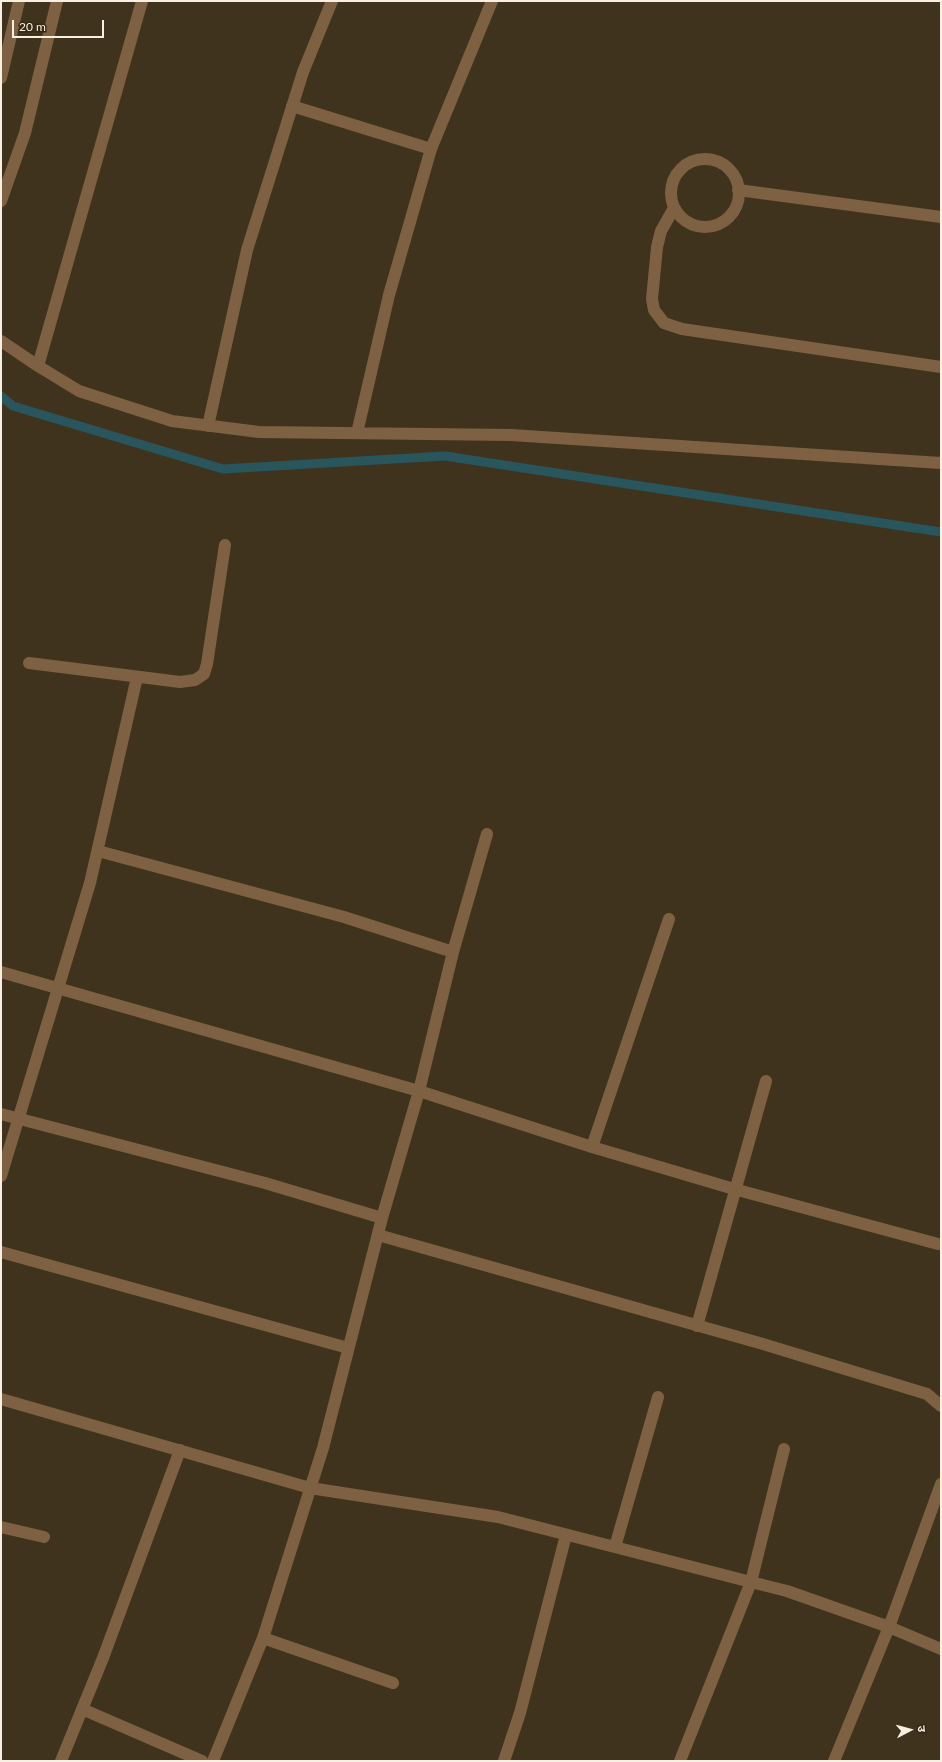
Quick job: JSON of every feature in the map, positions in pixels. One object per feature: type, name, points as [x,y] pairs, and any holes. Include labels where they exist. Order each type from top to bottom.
[{"type":"street","points":[[1,78],[19,1]]},
{"type":"street","points":[[1,201],[25,133],[57,1]]},
{"type":"street","points":[[38,366],[142,1]]},
{"type":"street","points":[[208,426],[247,250],[303,72],[332,1]]},
{"type":"street","points":[[357,433],[389,295],[431,149],[492,1]]},
{"type":"street","points":[[292,106],[431,149]]},
{"type":"street","points":[[707,159],[718,162],[728,169],[735,178],[738,190],[737,202],[732,212],[724,221],[713,226],[702,227],[690,224],[681,218],[674,208],[671,196],[672,184],[677,174],[684,166],[695,160],[707,159]]},
{"type":"street","points":[[738,190],[941,217]]},
{"type":"street","points":[[674,208],[661,231],[657,247],[652,299],[654,310],[664,323],[682,329],[941,367]]},
{"type":"street","points":[[1,341],[79,391],[172,421],[208,426],[259,432],[511,435],[941,463]]},
{"type":"street","points":[[29,663],[180,682],[195,680],[204,674],[207,664],[225,545]]},
{"type":"street","points":[[1,1176],[90,883],[137,677]]},
{"type":"street","points":[[213,1761],[263,1638],[322,1448],[382,1218],[419,1091],[452,952],[487,834]]},
{"type":"street","points":[[98,851],[329,912],[452,952]]},
{"type":"street","points":[[592,1146],[669,919]]},
{"type":"street","points":[[1,972],[419,1091],[734,1189],[938,1244]]},
{"type":"street","points":[[697,1326],[734,1189],[766,1081]]},
{"type":"street","points":[[1,1114],[264,1183],[382,1218]]},
{"type":"street","points":[[378,1236],[697,1326],[927,1394],[941,1406]]},
{"type":"street","points":[[1,1252],[348,1348]]},
{"type":"street","points":[[615,1547],[658,1397]]},
{"type":"street","points":[[1,1399],[310,1488],[498,1517],[787,1591],[889,1627],[941,1649]]},
{"type":"street","points":[[680,1761],[751,1582],[784,1449]]},
{"type":"street","points":[[61,1761],[103,1658],[180,1450]]},
{"type":"street","points":[[834,1761],[889,1627],[941,1484]]},
{"type":"street","points":[[1,1527],[44,1537]]},
{"type":"street","points":[[504,1761],[520,1713],[566,1535]]},
{"type":"street","points":[[263,1638],[393,1683]]},
{"type":"street","points":[[82,1709],[202,1761]]},
{"type":"waterway","points":[[1,396],[13,406],[223,469],[445,456],[941,532]]}]
